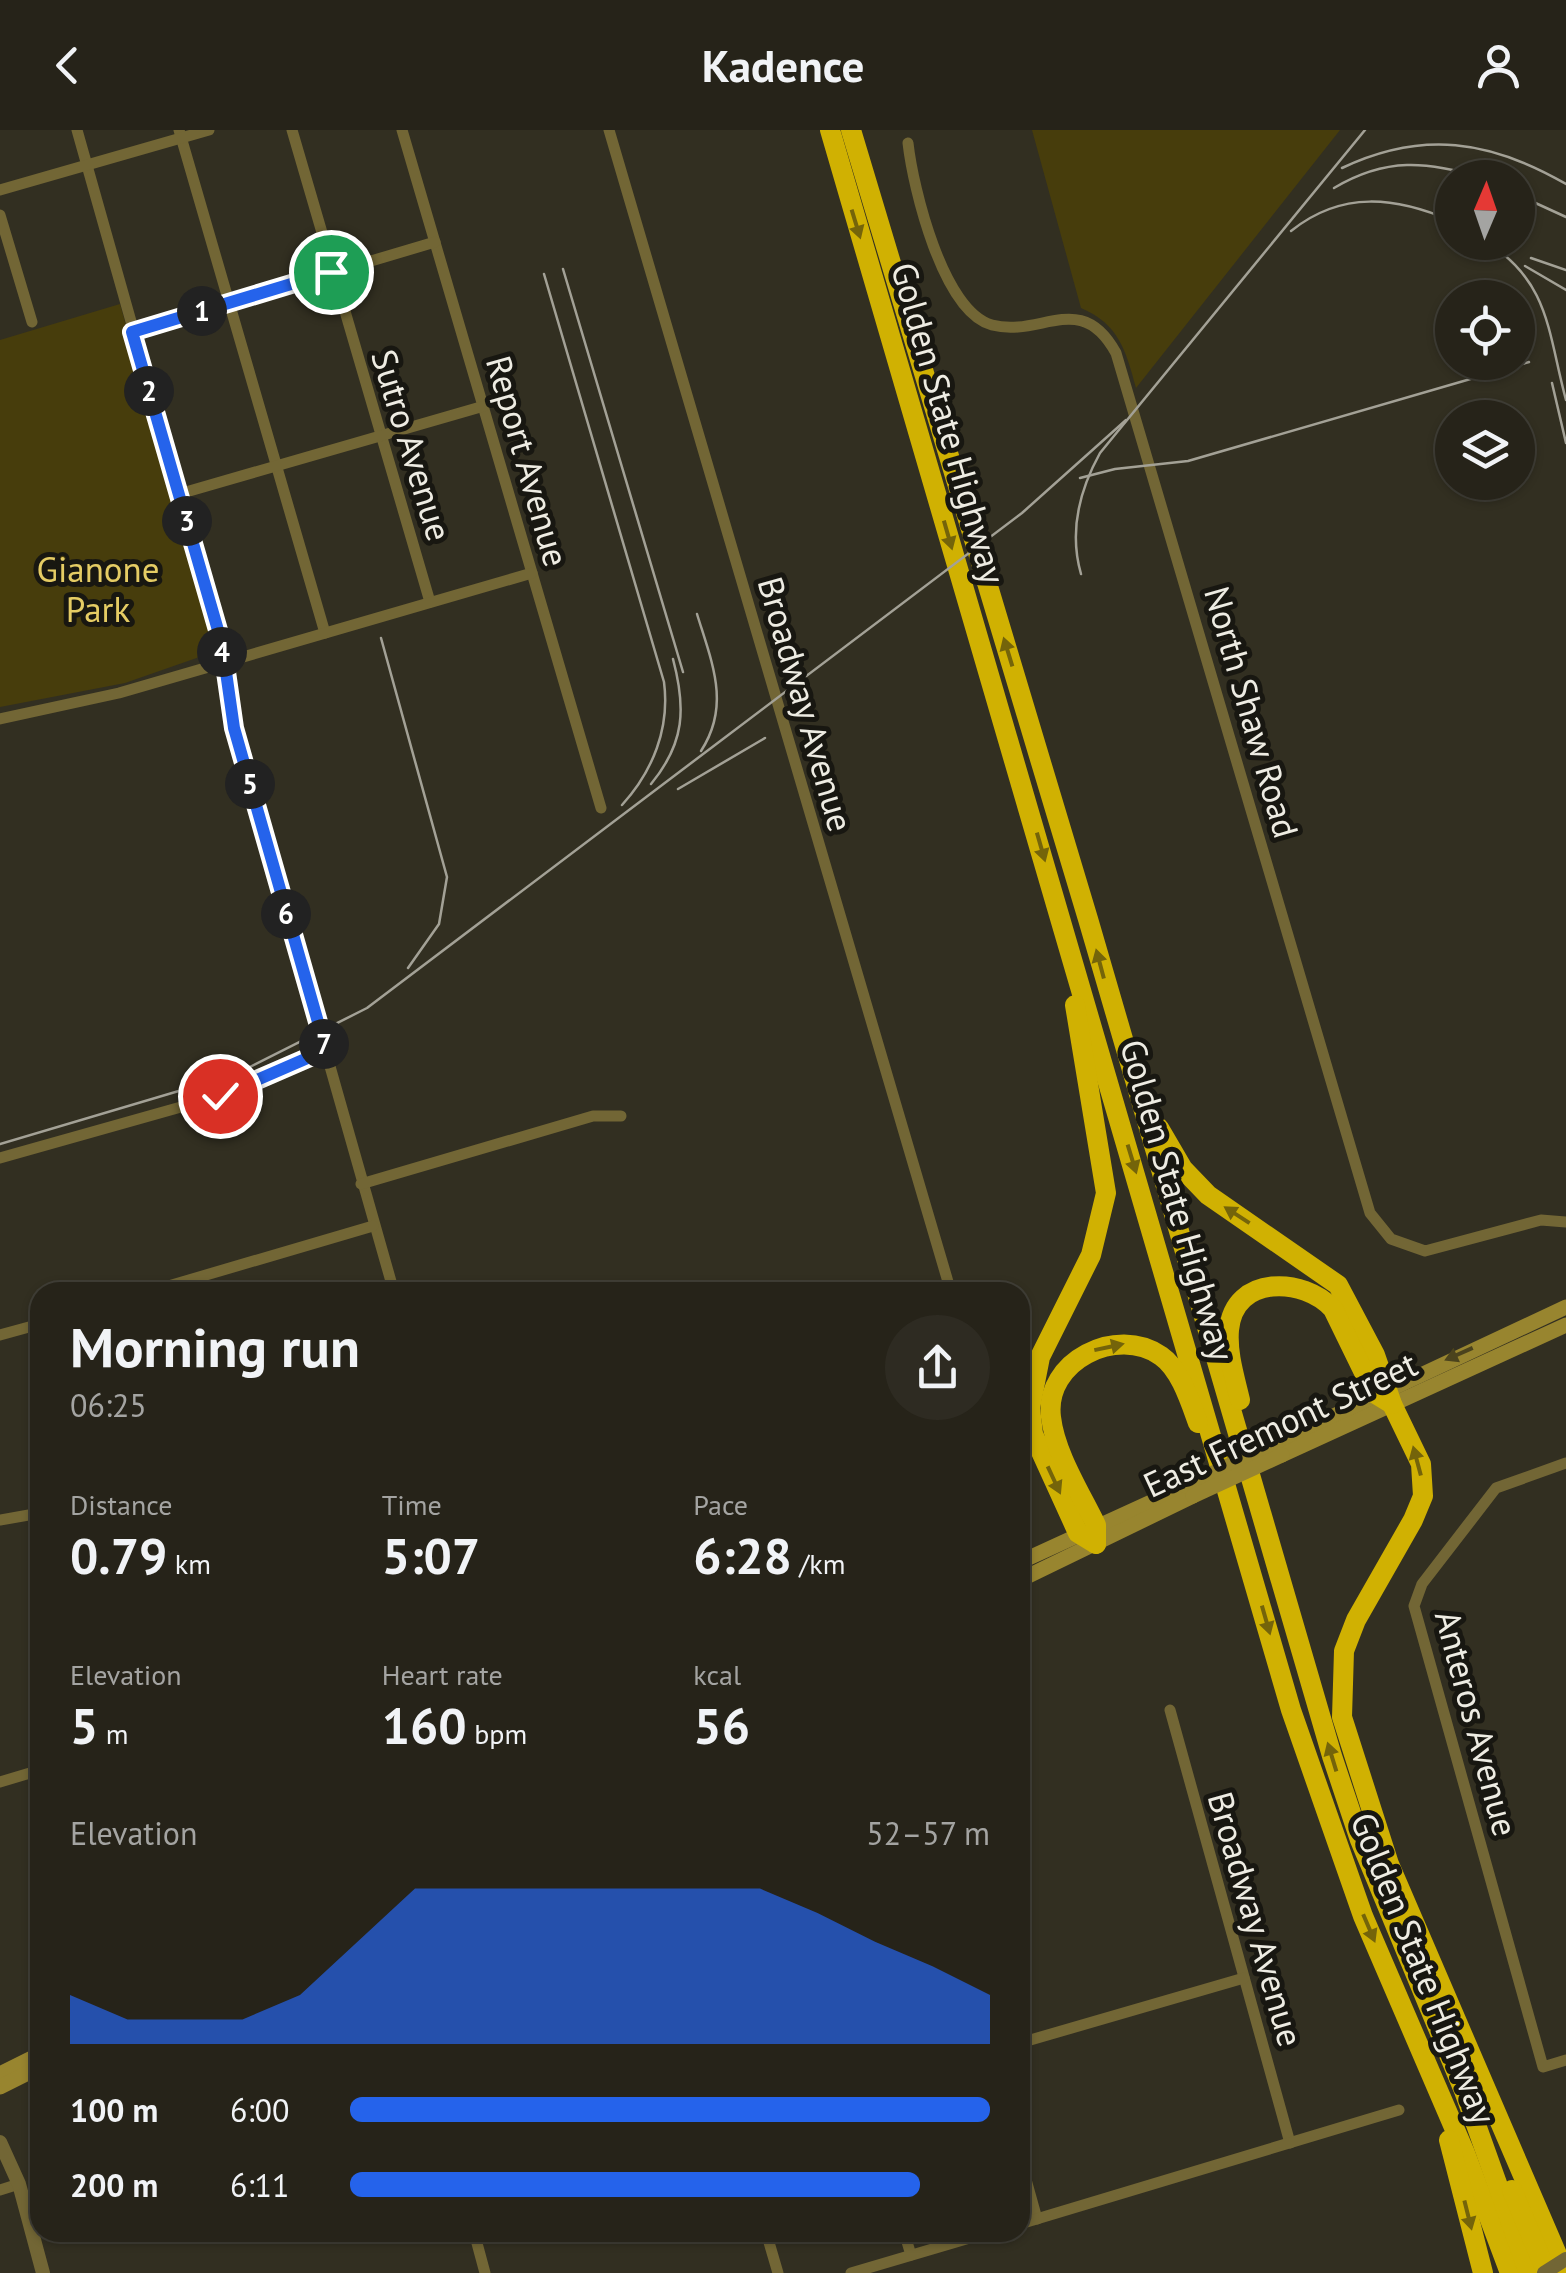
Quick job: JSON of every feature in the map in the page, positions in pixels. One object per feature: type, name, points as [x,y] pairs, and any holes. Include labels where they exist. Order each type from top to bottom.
[{"type":"highway","name":"Golden State Highway","points":[[830,130],[1291,1710],[1330,1824],[1510,2273]]},
{"type":"highway","name":"Golden State Highway","points":[[851,130],[1360,1840],[1529,2273]]},
{"type":"highway","points":[[1062,919],[1106,1193],[1101,1228],[1091,1254],[1040,1357],[1030,1408],[1033,1434],[1090,1534]]},
{"type":"highway","points":[[1110,1001],[1159,1128],[1183,1169],[1208,1194],[1338,1285],[1385,1395]]},
{"type":"highway","points":[[1245,1461],[1250,1443],[1230,1355],[1229,1326],[1245,1300],[1257,1290],[1293,1286],[1323,1298],[1385,1395],[1421,1464],[1423,1496],[1350,1635],[1340,1685],[1342,1717],[1389,1864],[1566,2273]]},
{"type":"highway","points":[[1090,1534],[1054,1432],[1052,1404],[1060,1380],[1076,1360],[1100,1347],[1126,1344],[1147,1348],[1173,1368],[1196,1417],[1223,1501],[1240,1526]]},
{"type":"highway","points":[[1438,2089],[1482,2273]]},
{"type":"highway","points":[[1481,2142],[1513,2192],[1546,2273]]},
{"type":"main road","name":"East Fremont Street","points":[[1030,1558],[1280,1448],[1566,1307]]},
{"type":"main road","name":"East Fremont Street","points":[[1385,1395],[1566,1325]]},
{"type":"main road","name":"East Fremont Street","points":[[1030,1573],[1090,1534]]},
{"type":"main road","points":[[0,2074],[30,2059]]},
{"type":"main road","points":[[0,2087],[30,2072]]},
{"type":"street","points":[[77,130],[222,644],[234,728],[391,1282]]},
{"type":"street","points":[[0,190],[88,166],[180,134],[209,130]]},
{"type":"street","name":"Sutro Avenue","points":[[292,130],[430,602]]},
{"type":"street","name":"Report Avenue","points":[[402,130],[601,808]]},
{"type":"street","name":"Broadway Avenue","points":[[609,130],[949,1282]]},
{"type":"street","points":[[180,134],[325,633]]},
{"type":"street","name":"North Shaw Road","points":[[908,143],[914,183],[950,284],[964,306],[976,317],[999,326],[1079,320],[1100,330],[1116,353],[1370,1213],[1391,1238],[1425,1251],[1541,1220],[1566,1222]]},
{"type":"street","points":[[0,215],[32,322]]},
{"type":"street","points":[[132,332],[435,242]]},
{"type":"street","points":[[179,494],[484,406]]},
{"type":"street","points":[[0,719],[83,703],[224,665],[532,574]]},
{"type":"street","points":[[0,1158],[220,1096],[326,1050]]},
{"type":"street","points":[[361,1184],[593,1116],[621,1116]]},
{"type":"street","points":[[182,1282],[373,1226]]},
{"type":"street","points":[[0,1335],[30,1327]]},
{"type":"street","name":"Anteros Avenue","points":[[1566,1463],[1496,1488],[1422,1584],[1414,1606],[1543,2067],[1566,2060]]},
{"type":"street","points":[[0,1520],[30,1515]]},
{"type":"street","name":"Broadway Avenue","points":[[1170,1710],[1290,2143]]},
{"type":"street","points":[[0,1782],[30,1773]]},
{"type":"street","points":[[1030,2040],[1244,1978]]},
{"type":"street","points":[[1030,2221],[1399,2110]]},
{"type":"street","points":[[0,2142],[19,2184],[30,2225]]},
{"type":"street","points":[[0,2190],[19,2184]]},
{"type":"street","points":[[1030,2196],[1036,2219]]},
{"type":"street","points":[[35,2242],[43,2273]]},
{"type":"street","points":[[477,2242],[486,2273]]},
{"type":"street","points":[[769,2242],[778,2273]]},
{"type":"street","points":[[907,2242],[912,2256]]},
{"type":"street","points":[[851,2273],[958,2242]]},
{"type":"street","points":[[1546,2273],[1566,2259]]},
{"type":"green space","points":[[1032,130],[1340,130],[1136,388],[1119,340],[1104,322],[1081,308]]},
{"type":"green space","name":"Gianone Park","points":[[120,304],[211,630],[208,654],[125,683],[0,707],[0,340]]},
{"type":"railway","points":[[1081,574],[1076,543],[1078,512],[1100,453],[1365,130]]},
{"type":"railway","points":[[1342,168],[1400,148],[1455,145],[1510,158],[1566,184]]},
{"type":"railway","points":[[1334,188],[1389,167],[1435,167]]},
{"type":"railway","points":[[1291,231],[1310,218],[1350,203],[1390,203],[1435,215]]},
{"type":"railway","points":[[1535,203],[1566,217]]},
{"type":"railway","points":[[1535,259],[1566,270]]},
{"type":"railway","points":[[1510,260],[1535,292],[1543,311],[1566,400]]},
{"type":"railway","points":[[1525,266],[1566,290]]},
{"type":"railway","points":[[563,269],[683,672]]},
{"type":"railway","points":[[544,274],[664,682],[664,716],[657,748],[622,805]]},
{"type":"railway","points":[[1080,478],[1115,469],[1188,461],[1467,380]]},
{"type":"railway","points":[[1552,383],[1566,443]]},
{"type":"railway","points":[[0,1144],[236,1074],[367,1008],[1022,513],[1126,420]]},
{"type":"railway","points":[[697,614],[713,667],[717,700],[710,734],[701,751]]},
{"type":"railway","points":[[381,638],[447,877],[439,924],[408,968]]},
{"type":"railway","points":[[651,784],[671,754],[680,724],[680,693],[673,659]]},
{"type":"railway","points":[[678,789],[765,738]]},
{"type":"route","points":[[220,1096],[326,1050],[234,728],[222,644],[132,332],[331,272]]}]
